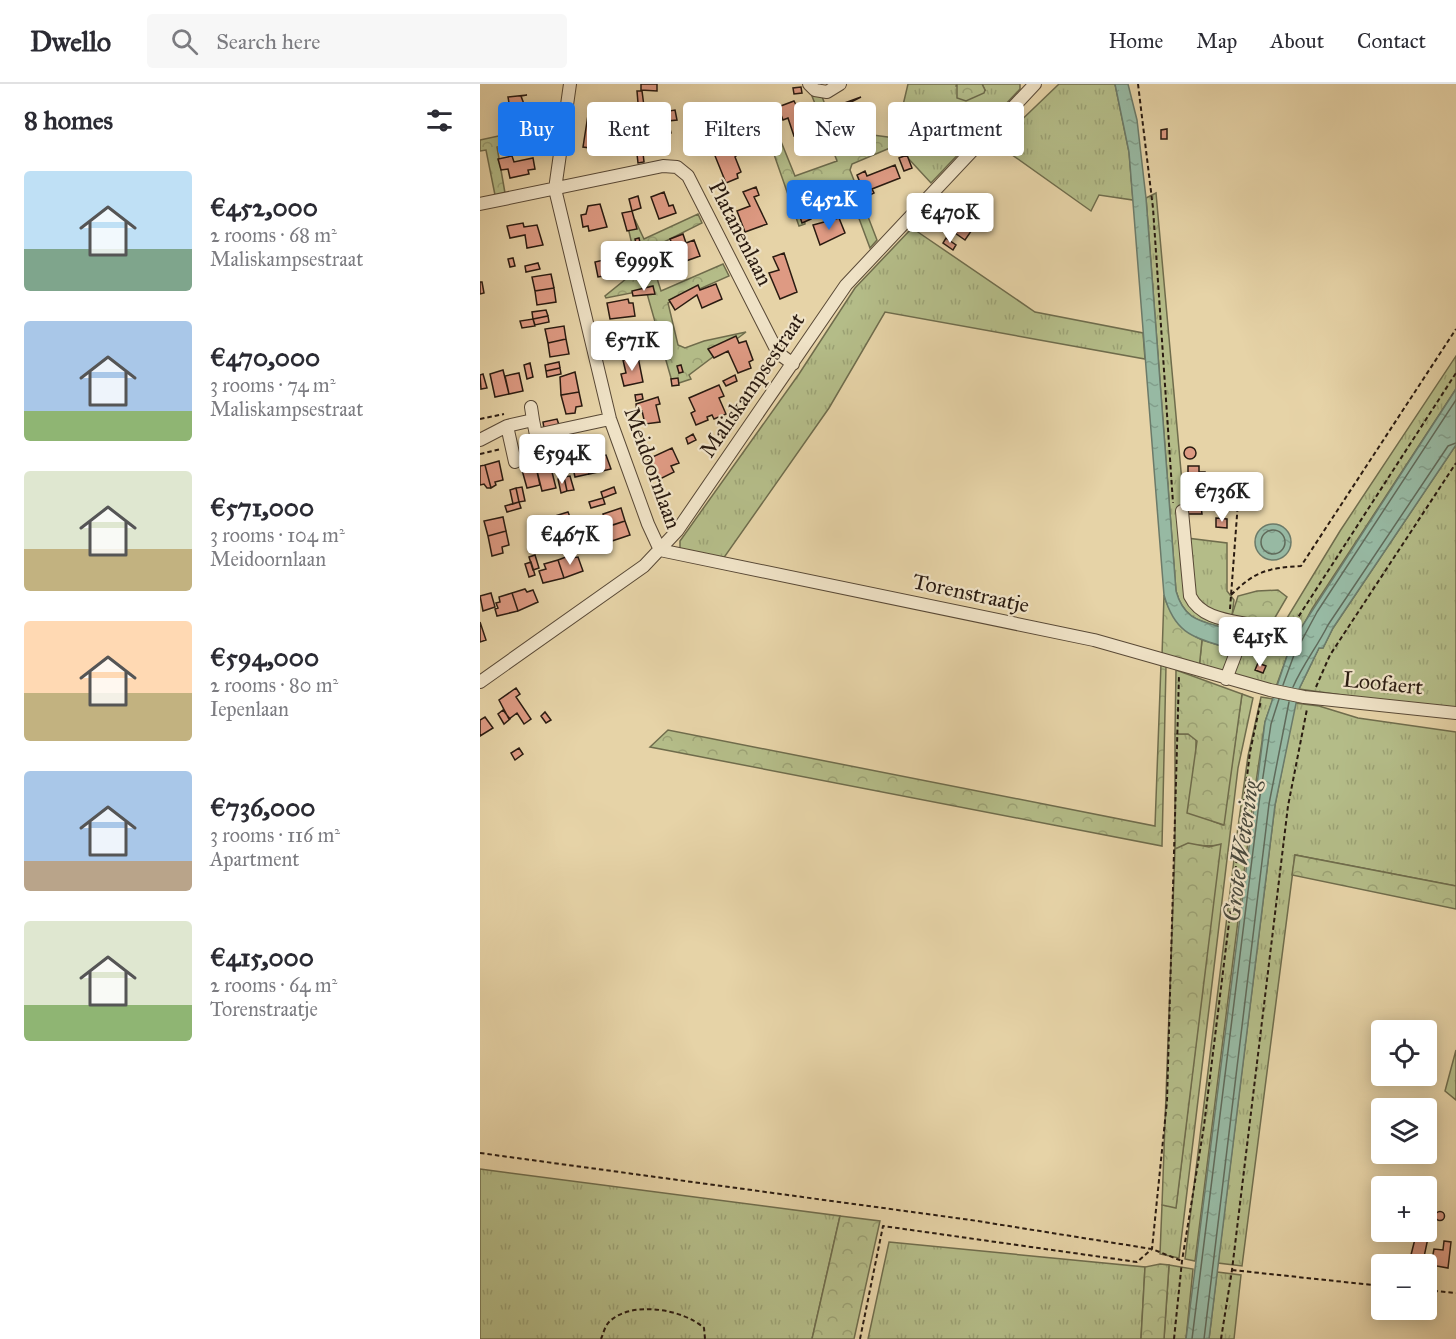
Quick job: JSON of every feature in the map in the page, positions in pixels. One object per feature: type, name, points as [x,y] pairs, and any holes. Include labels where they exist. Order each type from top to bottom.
[{"type":"street","name":"Meidoornlaan","points":[[570,84],[555,189],[610,419],[648,524],[660,550]]},
{"type":"street","points":[[809,84],[815,90],[827,92],[840,84]]},
{"type":"street","name":"Maliskampsestraat","points":[[480,682],[644,566],[660,550],[677,531],[846,285],[866,261],[1035,84]]},
{"type":"street","name":"Platanenlaan","points":[[480,204],[663,166],[677,167],[688,176],[778,353],[793,364]]},
{"type":"street","points":[[480,440],[532,414],[536,435],[610,419]]},
{"type":"street","points":[[507,426],[515,462]]},
{"type":"street","points":[[1177,511],[1190,596],[1202,612],[1247,624],[1226,679]]},
{"type":"street","name":"Torenstraatje","points":[[660,550],[1094,640],[1267,690]]},
{"type":"street","name":"Loofaert","points":[[1267,690],[1307,697],[1456,713]]},
{"type":"path","points":[[1138,84],[1153,208],[1177,511]]},
{"type":"path","points":[[1231,595],[1243,583],[1270,568],[1301,566],[1456,329]]},
{"type":"path","points":[[1247,624],[1286,636],[1456,373]]},
{"type":"path","points":[[515,462],[617,436]]},
{"type":"path","points":[[480,454],[512,447]]},
{"type":"path","points":[[1221,1339],[1232,1270],[1288,806],[1307,697],[1330,655],[1456,463]]},
{"type":"path","points":[[1229,621],[1238,502]]},
{"type":"path","points":[[860,1339],[883,1226],[1137,1262],[1152,1249],[1167,1101],[1179,666]]},
{"type":"path","points":[[1174,1339],[1182,1262],[1204,1126],[1250,752],[1267,690]]},
{"type":"path","points":[[480,1153],[971,1220],[1152,1249],[1182,1262]]},
{"type":"path","points":[[1232,1270],[1371,1285]]},
{"type":"path","points":[[1437,1291],[1456,1293]]},
{"type":"path","points":[[601,1339],[607,1323],[624,1312],[654,1311],[682,1314],[695,1320],[704,1328],[705,1339]]},
{"type":"green space","points":[[908,84],[957,84],[956,86],[985,90],[982,84],[1020,84],[1020,89],[1008,102],[904,102]]},
{"type":"green space","points":[[957,84],[982,84],[985,90],[984,93],[966,101],[957,98]]},
{"type":"green space","points":[[1059,84],[1115,84],[1129,152],[1133,200],[1099,195],[1091,211],[1014,156],[1024,156],[1024,118]]},
{"type":"green space","points":[[821,94],[824,102],[814,102],[812,96]]},
{"type":"green space","points":[[876,135],[888,137],[888,149],[876,154]]},
{"type":"green space","points":[[498,136],[498,156],[505,193],[495,195],[486,150],[480,151],[480,140]]},
{"type":"green space","points":[[782,144],[795,176],[837,161],[835,156],[871,156],[852,164],[850,170],[877,240],[870,248],[851,197],[844,188],[823,186],[806,195],[802,211],[805,224],[799,226],[775,156],[782,156]]},
{"type":"green space","points":[[906,156],[957,156],[931,183]]},
{"type":"green space","points":[[1156,193],[1187,538],[1227,543],[1227,591],[1234,600],[1232,616],[1270,626],[1279,637],[1287,618],[1340,531],[1456,356],[1456,389],[1312,609],[1287,656],[1276,687],[1199,669],[1202,640],[1228,648],[1234,632],[1191,616],[1180,602],[1176,591],[1146,198]]},
{"type":"green space","points":[[698,214],[702,223],[648,250],[661,291],[723,264],[729,276],[668,303],[678,345],[685,348],[704,341],[746,332],[689,375],[691,379],[673,385],[646,290],[606,298],[605,296],[632,274],[637,266],[627,223],[629,219],[635,220],[644,239]]},
{"type":"green space","points":[[912,228],[1035,312],[1143,333],[1145,359],[885,312],[829,408],[723,559],[680,549],[680,541],[799,374],[855,288]]},
{"type":"green space","points":[[1456,445],[1456,711],[1299,689],[1319,648],[1323,648],[1333,628]]},
{"type":"green space","points":[[1278,590],[1287,597],[1270,626],[1232,615],[1238,596],[1257,591]]},
{"type":"green space","points":[[1164,595],[1178,622],[1202,640],[1199,669],[1162,656]]},
{"type":"green space","points":[[1161,664],[1166,666],[1162,846],[650,747],[668,730],[1155,826]]},
{"type":"green space","points":[[1176,670],[1242,694],[1224,825],[1187,813],[1197,741],[1188,734],[1175,734]]},
{"type":"green space","points":[[1242,694],[1253,698],[1238,768],[1179,1258],[1160,1254],[1162,1205],[1176,1207],[1220,845],[1187,845],[1175,849],[1175,734],[1188,734],[1196,737],[1196,753],[1212,821],[1223,825]]},
{"type":"green space","points":[[1261,697],[1273,699],[1265,722],[1253,802],[1195,1261],[1185,1259],[1238,827],[1248,756]]},
{"type":"green space","points":[[1295,703],[1319,706],[1358,718],[1456,732],[1456,886],[1295,855],[1242,1266],[1218,1263],[1275,805]]},
{"type":"green space","points":[[1188,843],[1209,847],[1221,844],[1176,1208],[1162,1205],[1175,849]]},
{"type":"green space","points":[[1295,855],[1456,886],[1456,909],[1292,875]]},
{"type":"green space","points":[[1456,1050],[1456,1100],[1445,1091]]},
{"type":"green space","points":[[480,1169],[840,1216],[812,1339],[480,1339]]},
{"type":"green space","points":[[840,1216],[880,1221],[854,1339],[812,1339]]},
{"type":"green space","points":[[889,1242],[1145,1267],[1141,1339],[868,1339]]},
{"type":"green space","points":[[1169,1265],[1193,1269],[1186,1339],[1164,1339]]},
{"type":"green space","points":[[1169,1265],[1164,1339],[1141,1339],[1145,1267]]},
{"type":"green space","points":[[1217,1272],[1241,1275],[1234,1339],[1209,1339]]},
{"type":"water","points":[[1115,84],[1128,84],[1137,120],[1146,198],[1176,591],[1180,602],[1191,616],[1234,631],[1236,639],[1234,645],[1228,648],[1205,641],[1187,632],[1174,618],[1164,595],[1129,152]]},
{"type":"water","points":[[1456,389],[1456,445],[1333,628],[1323,648],[1319,648],[1299,689],[1275,805],[1209,1339],[1186,1339],[1265,722],[1287,656],[1299,631]]},
{"type":"water","points":[[1273,524],[1286,529],[1291,542],[1286,555],[1273,560],[1260,555],[1255,542],[1260,529]]},
{"type":"building","points":[[641,84],[657,84],[657,91],[641,90]]},
{"type":"building","points":[[801,87],[802,93],[794,94],[793,88]]},
{"type":"building","points":[[637,91],[642,91],[643,102],[638,102]]},
{"type":"building","points":[[527,95],[521,96],[523,102],[509,102],[508,97]]},
{"type":"building","points":[[795,102],[794,136],[788,118],[783,120],[782,106]]},
{"type":"building","points":[[675,110],[677,120],[671,121],[671,111]]},
{"type":"building","points":[[587,121],[587,148],[583,147]]},
{"type":"building","points":[[1167,129],[1167,139],[1161,139],[1161,130]]},
{"type":"building","points":[[512,156],[514,162],[533,158],[535,169],[528,170],[529,174],[510,178],[508,169],[501,170],[498,159]]},
{"type":"building","points":[[637,156],[643,156],[644,162],[638,163]]},
{"type":"building","points":[[715,156],[736,156],[741,172],[737,174],[738,178],[726,183]]},
{"type":"building","points":[[907,156],[912,168],[904,171],[899,158]]},
{"type":"building","points":[[895,165],[900,178],[872,189],[874,193],[866,197],[857,175],[865,171],[867,176]]},
{"type":"building","points":[[756,187],[759,195],[754,197],[767,224],[745,232],[737,211],[750,206],[743,192]]},
{"type":"building","points":[[664,192],[669,206],[673,205],[676,213],[659,219],[651,197]]},
{"type":"building","points":[[638,196],[641,208],[632,211],[629,199]]},
{"type":"building","points":[[600,204],[607,227],[589,231],[588,226],[583,227],[581,215],[586,214],[588,206]]},
{"type":"building","points":[[807,207],[811,219],[802,223],[798,211]]},
{"type":"building","points":[[632,211],[637,229],[627,231],[622,213]]},
{"type":"building","points":[[957,215],[974,227],[965,240],[948,228]]},
{"type":"building","points":[[839,218],[845,233],[820,245],[813,225]]},
{"type":"building","points":[[523,223],[524,227],[537,225],[543,245],[527,248],[525,235],[510,238],[507,226]]},
{"type":"building","points":[[683,234],[686,243],[694,240],[700,256],[686,261],[683,251],[676,253],[670,239]]},
{"type":"building","points":[[639,238],[641,247],[637,248],[635,239]]},
{"type":"building","points":[[946,238],[956,245],[953,250],[943,243]]},
{"type":"building","points":[[620,245],[623,263],[613,265],[615,274],[598,277],[595,262],[604,260],[603,252],[607,252],[606,248]]},
{"type":"building","points":[[784,253],[797,292],[780,299],[769,273],[779,270],[773,257]]},
{"type":"building","points":[[513,258],[515,266],[510,267],[508,259]]},
{"type":"building","points":[[538,263],[540,269],[526,272],[525,266]]},
{"type":"building","points":[[551,274],[554,288],[535,291],[532,277]]},
{"type":"building","points":[[480,282],[482,282],[484,293],[480,294]]},
{"type":"building","points":[[716,284],[722,299],[702,308],[697,295],[675,310],[669,300],[698,285],[700,290]]},
{"type":"building","points":[[653,286],[655,294],[633,296],[632,291]]},
{"type":"building","points":[[554,288],[556,302],[537,305],[535,291]]},
{"type":"building","points":[[628,299],[629,303],[633,303],[635,316],[610,319],[607,303]]},
{"type":"building","points":[[546,310],[548,316],[533,319],[532,312]]},
{"type":"building","points":[[548,316],[549,322],[535,325],[533,319]]},
{"type":"building","points":[[533,319],[535,326],[522,328],[520,321]]},
{"type":"building","points":[[564,326],[566,339],[548,343],[545,329]]},
{"type":"building","points":[[736,336],[739,343],[746,341],[753,360],[749,362],[751,368],[738,373],[728,351],[714,358],[708,349]]},
{"type":"building","points":[[630,338],[631,344],[620,346],[619,340]]},
{"type":"building","points":[[566,339],[569,354],[550,357],[548,343]]},
{"type":"building","points":[[649,344],[650,350],[637,355],[636,346]]},
{"type":"building","points":[[638,357],[643,382],[624,386],[621,374],[626,373],[623,360]]},
{"type":"building","points":[[559,362],[560,368],[546,371],[545,365]]},
{"type":"building","points":[[530,363],[533,377],[527,379],[524,365]]},
{"type":"building","points":[[681,365],[683,372],[679,373],[677,366]]},
{"type":"building","points":[[560,368],[561,374],[547,377],[546,371]]},
{"type":"building","points":[[503,370],[509,394],[495,397],[490,374]]},
{"type":"building","points":[[575,372],[579,392],[561,395],[560,377]]},
{"type":"building","points":[[519,373],[523,391],[509,394],[505,376]]},
{"type":"building","points":[[483,374],[487,388],[481,389],[480,375]]},
{"type":"building","points":[[735,375],[737,381],[726,386],[723,381]]},
{"type":"building","points":[[678,378],[679,385],[672,386],[671,379]]},
{"type":"building","points":[[719,385],[724,396],[719,398],[726,414],[714,419],[712,415],[707,417],[708,420],[696,425],[691,413],[695,411],[689,398]]},
{"type":"building","points":[[579,392],[582,406],[576,407],[575,413],[566,414],[561,395]]},
{"type":"building","points":[[642,394],[643,399],[636,401],[635,395]]},
{"type":"building","points":[[658,397],[660,404],[656,405],[660,422],[645,424],[642,411],[637,412],[636,404]]},
{"type":"building","points":[[557,419],[559,425],[544,428],[543,422]]},
{"type":"building","points":[[693,434],[696,440],[688,444],[686,438]]},
{"type":"building","points":[[1190,447],[1196,453],[1190,459],[1184,453]]},
{"type":"building","points":[[672,448],[679,463],[671,466],[674,472],[658,480],[648,459]]},
{"type":"building","points":[[599,452],[600,456],[606,455],[611,469],[589,474],[585,456]]},
{"type":"building","points":[[585,456],[589,474],[575,477],[571,459]]},
{"type":"building","points":[[499,461],[503,480],[495,482],[496,485],[491,488],[485,465]]},
{"type":"building","points":[[550,464],[556,488],[542,491],[536,467]]},
{"type":"building","points":[[485,465],[491,488],[487,488],[484,484],[480,485],[480,466]]},
{"type":"building","points":[[1188,466],[1199,466],[1199,472],[1205,472],[1205,482],[1198,482],[1202,514],[1187,514],[1187,487],[1196,487],[1195,481],[1188,482]]},
{"type":"building","points":[[536,467],[540,485],[527,488],[522,470]]},
{"type":"building","points":[[570,476],[574,490],[567,491],[564,477]]},
{"type":"building","points":[[564,477],[567,491],[561,493],[558,479]]},
{"type":"building","points":[[522,487],[525,501],[519,502],[516,488]]},
{"type":"building","points":[[614,487],[616,493],[603,498],[601,492]]},
{"type":"building","points":[[516,488],[519,502],[513,504],[510,490]]},
{"type":"building","points":[[603,498],[605,504],[591,508],[589,502]]},
{"type":"building","points":[[519,502],[521,508],[507,512],[505,506]]},
{"type":"building","points":[[621,508],[625,521],[607,527],[603,514]]},
{"type":"building","points":[[568,512],[570,517],[557,521],[555,516]]},
{"type":"building","points":[[503,517],[506,531],[488,536],[484,521]]},
{"type":"building","points":[[1216,518],[1227,519],[1227,528],[1216,527]]},
{"type":"building","points":[[625,521],[630,535],[612,541],[610,534],[606,536],[603,528]]},
{"type":"building","points":[[506,531],[509,545],[502,547],[503,553],[492,556],[488,536]]},
{"type":"building","points":[[584,535],[589,548],[583,550],[578,536]]},
{"type":"building","points":[[578,536],[583,550],[577,552],[572,538]]},
{"type":"building","points":[[535,555],[539,568],[533,570],[529,557]]},
{"type":"building","points":[[571,555],[572,558],[578,557],[583,571],[564,578],[558,560]]},
{"type":"building","points":[[558,560],[564,578],[543,583],[539,571],[546,569],[544,564]]},
{"type":"building","points":[[531,562],[535,575],[529,577],[525,564]]},
{"type":"building","points":[[525,589],[527,592],[533,590],[538,602],[518,611],[512,593]]},
{"type":"building","points":[[491,593],[495,607],[483,611],[480,596]]},
{"type":"building","points":[[512,593],[518,611],[497,616],[495,609],[498,608],[496,603],[500,602],[499,597]]},
{"type":"building","points":[[480,622],[486,640],[480,642]]},
{"type":"building","points":[[1258,663],[1266,666],[1263,673],[1255,670]]},
{"type":"building","points":[[516,688],[520,694],[516,697],[531,719],[524,724],[517,713],[509,719],[499,700]]},
{"type":"building","points":[[503,710],[510,719],[504,724],[498,714]]},
{"type":"building","points":[[545,712],[551,720],[546,723],[541,716]]},
{"type":"building","points":[[485,717],[493,728],[480,736],[480,720]]},
{"type":"building","points":[[519,748],[523,754],[515,760],[511,753]]},
{"type":"building","points":[[1440,1211],[1445,1216],[1440,1221],[1437,1219],[1437,1213]]},
{"type":"building","points":[[1444,1241],[1451,1242],[1448,1268],[1437,1266],[1437,1254],[1433,1254],[1434,1249],[1443,1250]]},
{"type":"building","points":[[1414,1242],[1427,1242],[1425,1254],[1411,1254]]},
{"type":"water label","name":"Grote Wetering","points":[[1241,851]]}]
